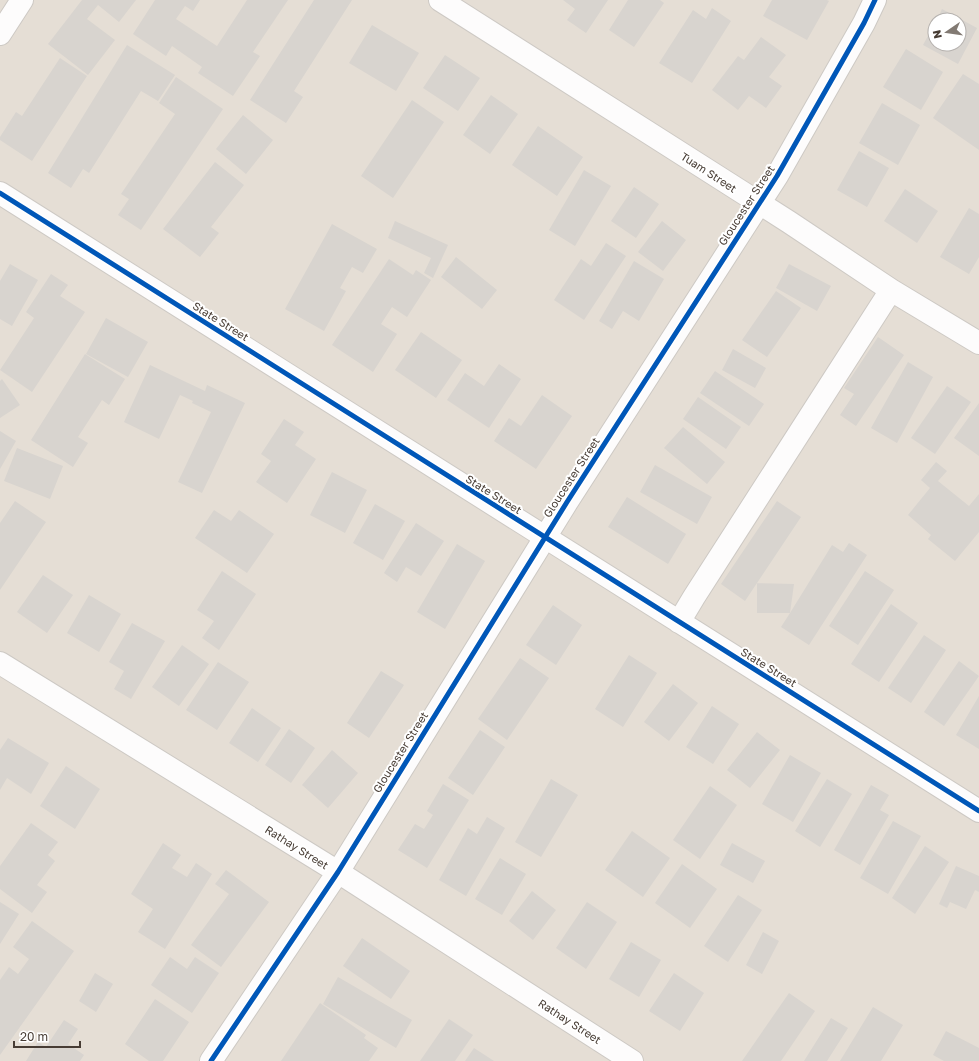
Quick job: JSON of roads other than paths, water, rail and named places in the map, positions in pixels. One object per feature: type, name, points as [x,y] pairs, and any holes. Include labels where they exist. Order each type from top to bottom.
[{"type":"street","points":[[0,34],[22,0]]},
{"type":"street","name":"Tuam Street","points":[[440,0],[789,222],[891,290],[979,343]]},
{"type":"street","name":"Gloucester Street","points":[[211,1061],[338,872],[544,538],[777,176],[864,23],[875,0]]},
{"type":"street","name":"Gloucester Street","points":[[864,23],[886,0]]},
{"type":"street","name":"State Street","points":[[0,193],[544,538],[979,811]]},
{"type":"street","points":[[679,622],[694,596],[891,290]]},
{"type":"street","name":"Rathay Street","points":[[0,663],[338,872],[632,1061]]}]
